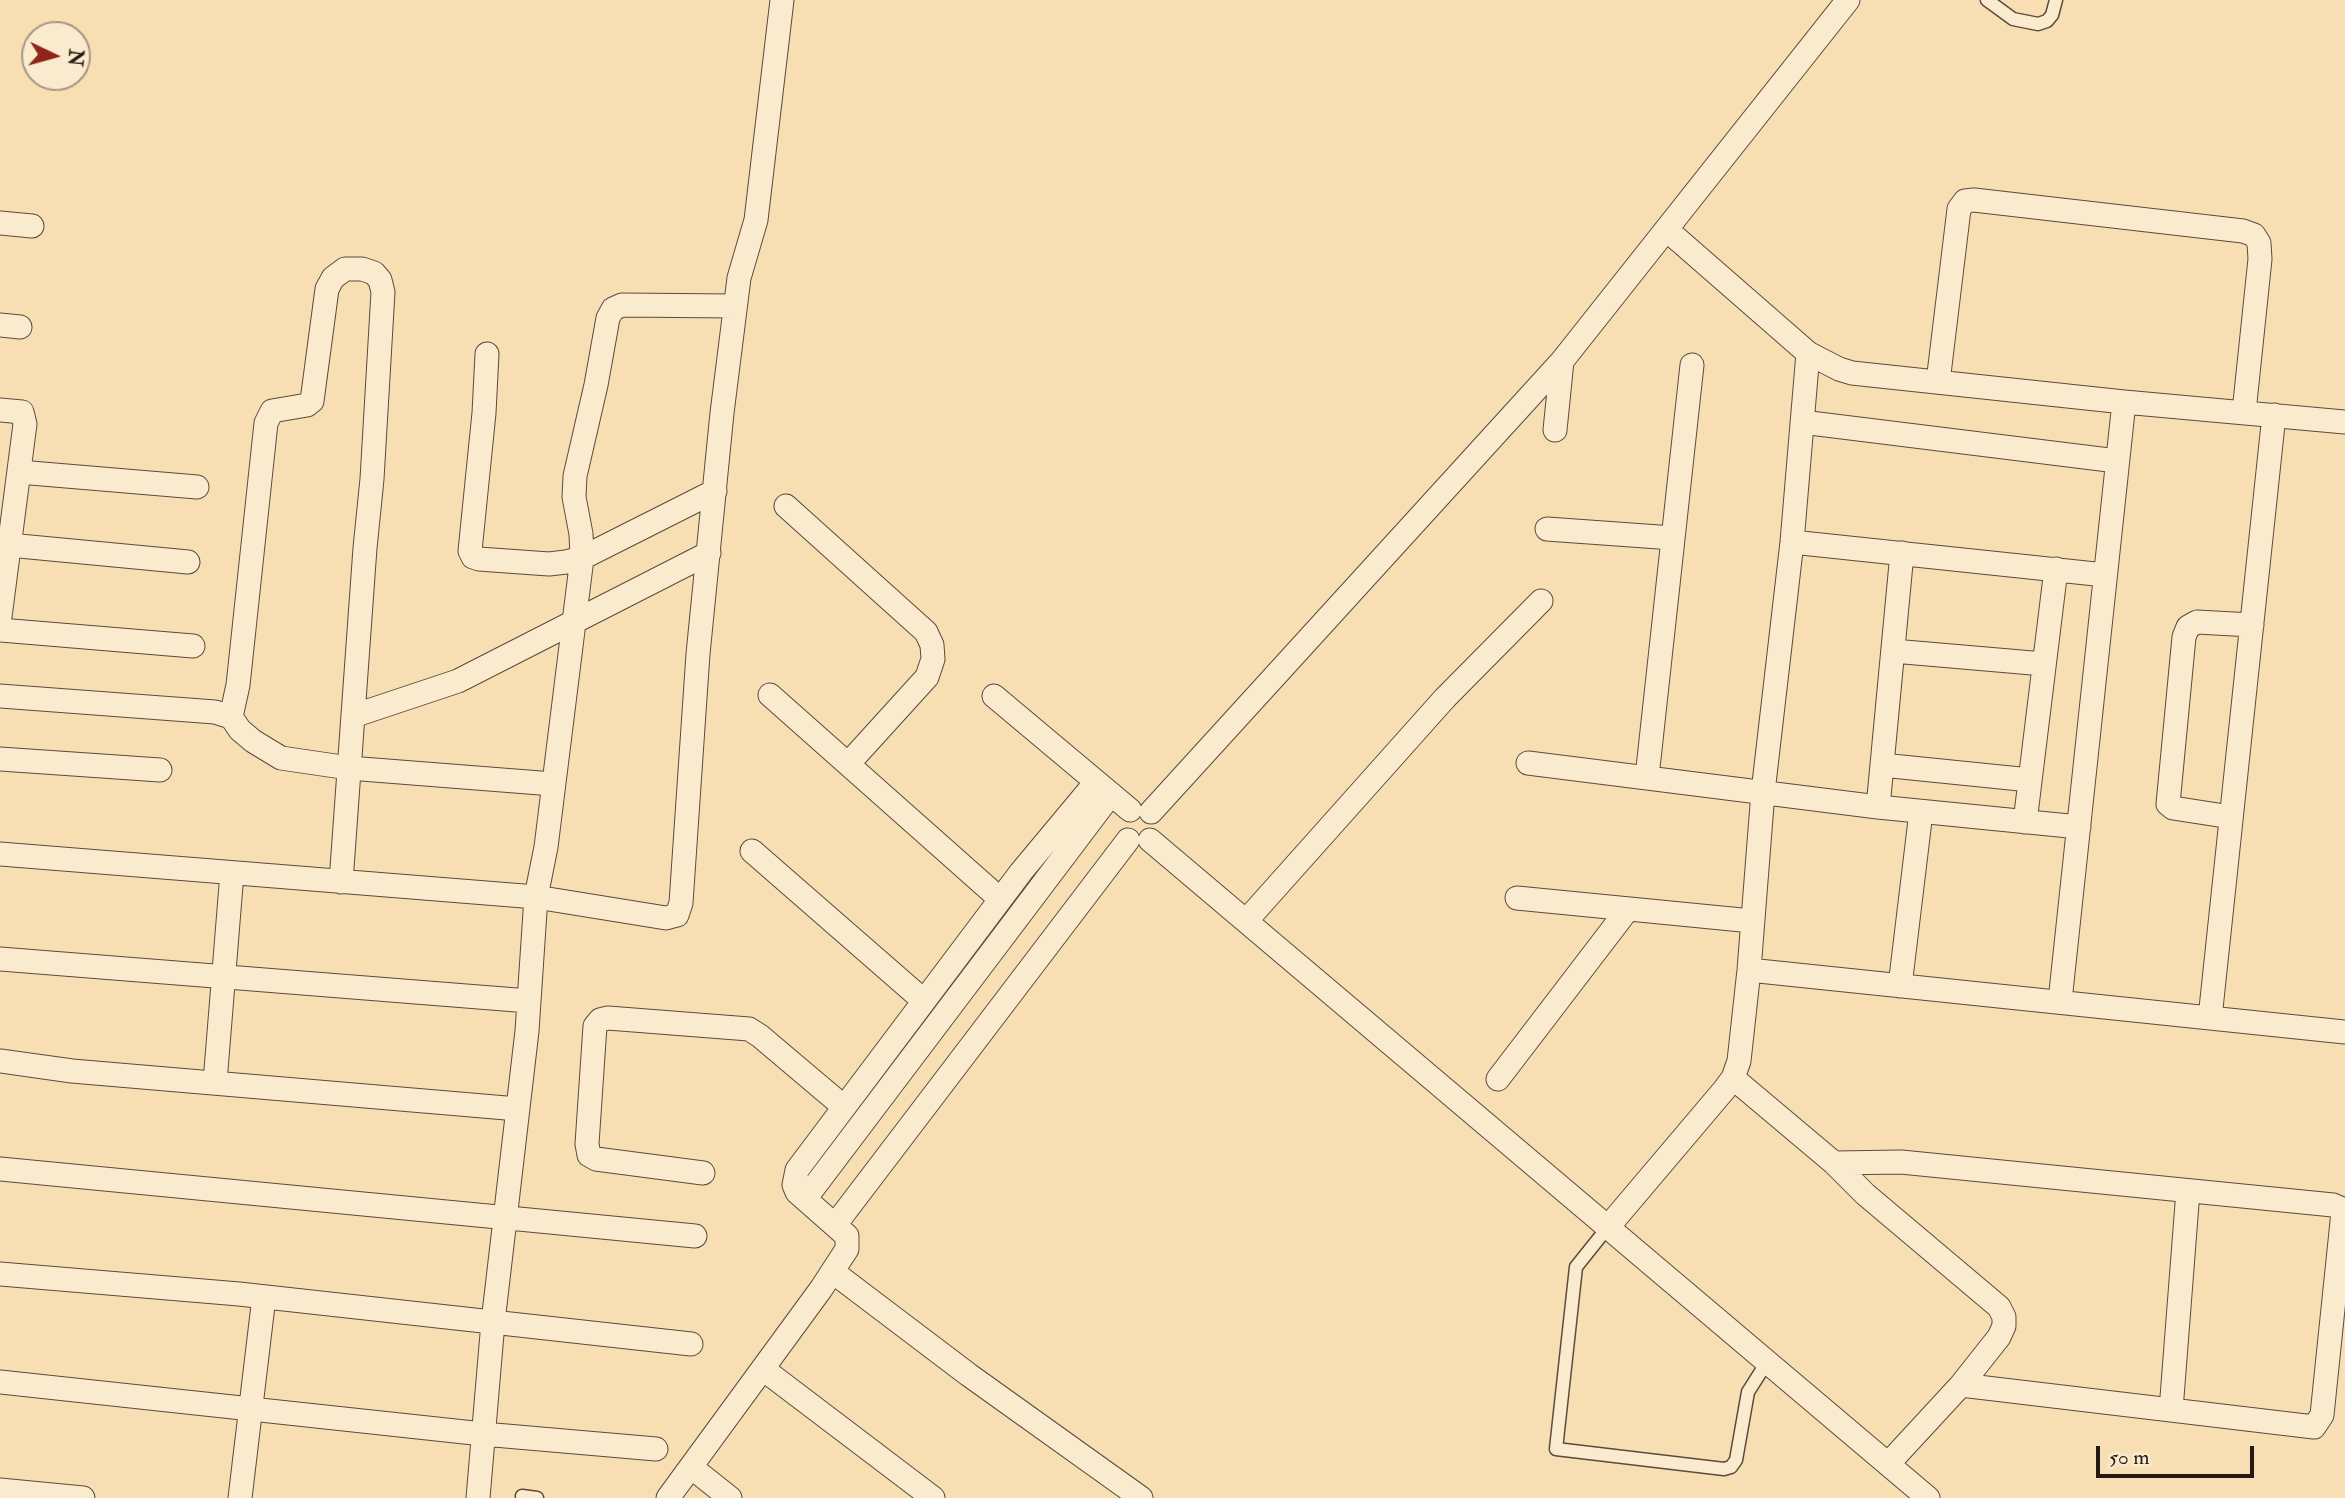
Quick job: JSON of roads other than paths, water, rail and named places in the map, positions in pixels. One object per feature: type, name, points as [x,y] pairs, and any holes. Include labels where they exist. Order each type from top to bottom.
[{"type":"street","points":[[0,854],[536,897],[666,918],[677,915],[681,903],[698,654],[735,306],[756,219],[782,0]]},
{"type":"street","points":[[1140,811],[1563,361],[1848,0]]},
{"type":"street","points":[[1938,382],[1959,209],[1965,201],[1974,200],[2242,231],[2254,235],[2259,243],[2260,259],[2244,412]]},
{"type":"street","points":[[0,223],[33,226]]},
{"type":"street","points":[[1667,230],[1808,353],[1852,373],[2345,422]]},
{"type":"street","points":[[231,717],[238,685],[266,423],[269,415],[276,409],[307,405],[312,401],[327,289],[333,278],[345,270],[362,269],[374,273],[380,279],[383,292],[372,479],[341,882]]},
{"type":"street","points":[[478,1498],[493,1322],[519,1109],[536,897],[546,847],[582,558],[581,534],[574,497],[575,476],[608,318],[613,309],[622,305],[735,306]]},
{"type":"street","points":[[1608,1227],[1733,1078],[1739,1061],[1763,792],[1792,542],[1808,353]]},
{"type":"street","points":[[487,354],[470,551],[473,557],[549,564],[582,558],[715,491]]},
{"type":"street","points":[[1555,430],[1563,361]]},
{"type":"street","points":[[1647,778],[1692,365]]},
{"type":"street","points":[[2060,1001],[2124,402]]},
{"type":"street","points":[[0,410],[22,412],[25,418],[19,472],[7,501],[9,545],[0,617]]},
{"type":"street","points":[[2210,1018],[2274,415]]},
{"type":"street","points":[[1802,422],[2117,461]]},
{"type":"street","points":[[19,472],[197,486]]},
{"type":"street","points":[[786,506],[926,632],[932,645],[933,659],[927,677],[848,764]]},
{"type":"street","points":[[1547,529],[1673,538]]},
{"type":"street","points":[[1792,542],[2105,575]]},
{"type":"street","points":[[9,545],[188,562]]},
{"type":"street","points":[[353,716],[458,681],[709,553]]},
{"type":"street","points":[[1878,807],[1902,553]]},
{"type":"street","points":[[2025,822],[2056,569]]},
{"type":"street","points":[[1246,921],[1445,698],[1541,601]]},
{"type":"street","points":[[2231,817],[2173,808],[2168,804],[2184,637],[2188,627],[2197,622],[2252,625]]},
{"type":"street","points":[[0,630],[193,646]]},
{"type":"street","points":[[1893,650],[2044,664]]},
{"type":"street","points":[[770,695],[1000,899]]},
{"type":"street","points":[[0,696],[195,709],[231,717],[240,730],[253,741],[281,758],[349,768],[553,784]]},
{"type":"street","points":[[835,1225],[1139,840],[1157,831],[1157,821],[1103,788],[994,696]]},
{"type":"street","points":[[0,759],[159,770]]},
{"type":"street","points":[[1528,763],[1878,807],[2079,827]]},
{"type":"street","points":[[1882,765],[2030,780]]},
{"type":"street","points":[[668,1498],[844,1256],[849,1242],[847,1236],[805,1199],[794,1185],[794,1177],[1000,899],[1103,788]]},
{"type":"street","points":[[805,1199],[1103,788]]},
{"type":"street","points":[[1900,986],[1920,811]]},
{"type":"street","points":[[1139,840],[1246,921],[1928,1498]]},
{"type":"street","points":[[752,851],[924,1001]]},
{"type":"street","points":[[215,1082],[232,873]]},
{"type":"street","points":[[1517,898],[1752,921]]},
{"type":"street","points":[[1498,1079],[1628,909]]},
{"type":"street","points":[[0,959],[529,1001]]},
{"type":"street","points":[[1749,970],[2345,1032]]},
{"type":"street","points":[[703,1173],[596,1159],[589,1155],[587,1144],[595,1026],[600,1020],[608,1018],[749,1029],[844,1107]]},
{"type":"street","points":[[0,1061],[72,1071],[519,1109]]},
{"type":"street","points":[[1733,1078],[1999,1307],[2004,1317],[2004,1326],[1961,1385],[1888,1464]]},
{"type":"street","points":[[1833,1163],[1901,1163],[2333,1205],[2340,1208],[2344,1217],[2320,1422],[2314,1427],[1961,1385]]},
{"type":"street","points":[[0,1169],[695,1236]]},
{"type":"street","points":[[2171,1410],[2188,1191]]},
{"type":"street","points":[[833,1272],[1137,1497]]},
{"type":"street","points":[[0,1274],[264,1297],[691,1344]]},
{"type":"street","points":[[240,1498],[264,1297]]},
{"type":"street","points":[[763,1369],[933,1498]]},
{"type":"street","points":[[0,1382],[483,1434],[656,1449]]},
{"type":"street","points":[[691,1467],[730,1498]]},
{"type":"street","points":[[0,1490],[83,1498]]},
{"type":"lane","points":[[1987,0],[2001,4],[2013,19],[2038,24],[2047,21],[2052,15],[2056,0]]},
{"type":"lane","points":[[1608,1227],[1576,1267],[1556,1449],[1731,1468],[1735,1460],[1748,1392],[1767,1362]]},
{"type":"lane","points":[[522,1496],[537,1498]]}]
